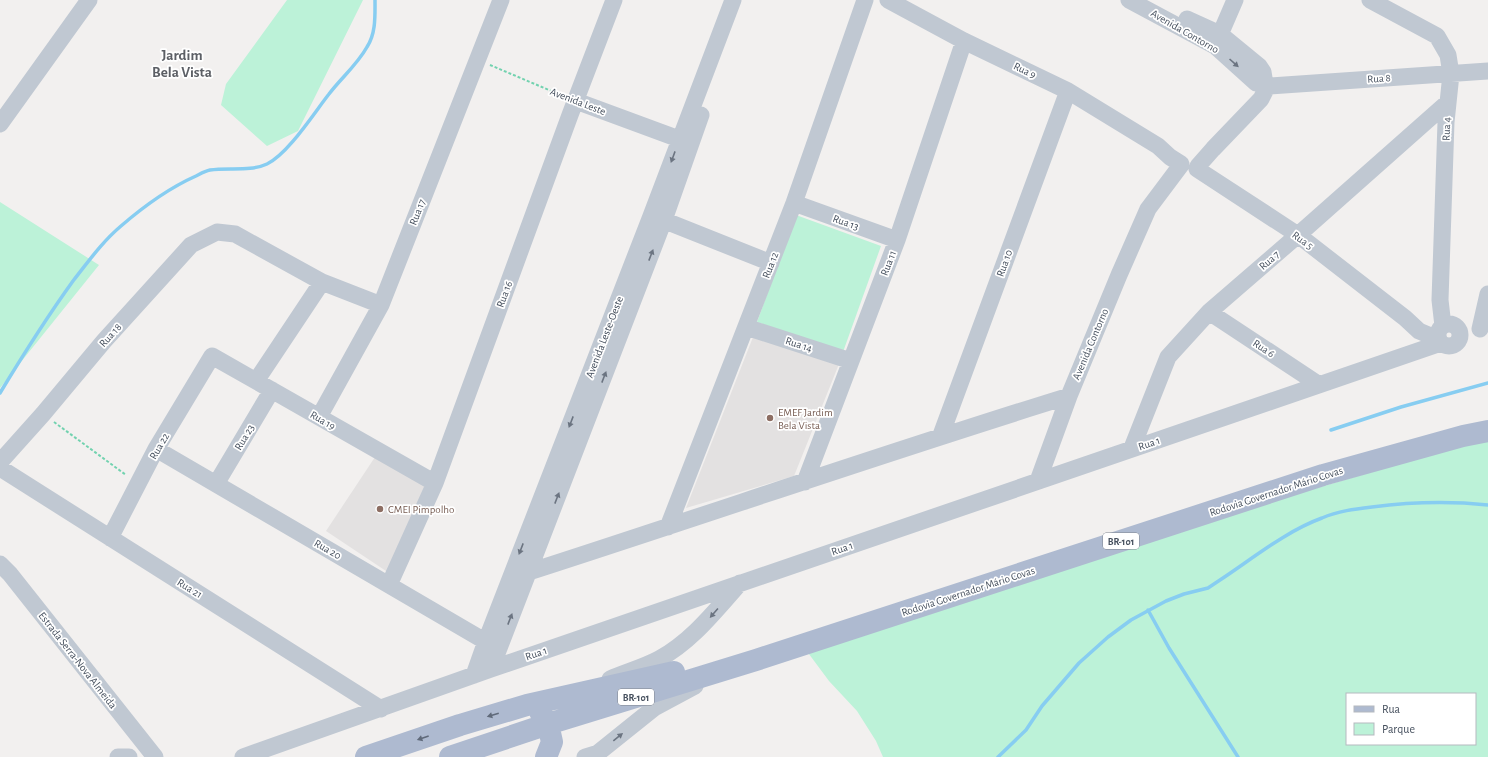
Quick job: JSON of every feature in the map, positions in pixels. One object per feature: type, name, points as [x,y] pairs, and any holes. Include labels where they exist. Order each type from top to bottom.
[{"type":"main road","name":"Rodovia Governador Mário Covas","points":[[450,757],[548,724],[756,660],[1323,475],[1463,436],[1488,431]]},
{"type":"main road","points":[[366,757],[460,725],[527,705],[663,674],[756,660]]},
{"type":"main road","points":[[527,705],[540,712],[548,724],[552,742],[546,757]]},
{"type":"street","points":[[0,124],[89,0]]},
{"type":"street","name":"Rua 17","points":[[319,417],[380,305],[500,0]]},
{"type":"street","name":"Rua 16","points":[[389,585],[435,484],[614,0]]},
{"type":"street","name":"Avenida Leste-Oeste","points":[[658,218],[680,139],[733,0]]},
{"type":"street","name":"Avenida Leste-Oeste","points":[[474,675],[492,645],[658,218],[690,144],[744,0]]},
{"type":"street","name":"Rua 12","points":[[668,527],[794,203],[865,0]]},
{"type":"street","name":"Rua 9","points":[[888,0],[964,41],[1068,91],[1158,146],[1172,151],[1189,165]]},
{"type":"street","name":"Avenida Contorno","points":[[1129,0],[1217,40]]},
{"type":"street","name":"Avenida Contorno","points":[[1038,481],[1068,396],[1148,209],[1189,165],[1213,149],[1249,113],[1252,95],[1262,85],[1217,40],[1184,18],[1151,0]]},
{"type":"street","points":[[1217,40],[1235,0]]},
{"type":"street","name":"Rua 4","points":[[1370,0],[1437,36],[1448,55],[1452,74],[1448,103],[1440,300],[1445,333]]},
{"type":"street","name":"Rua 11","points":[[805,482],[897,240],[964,41]]},
{"type":"street","name":"Rua 8","points":[[1262,85],[1488,71]]},
{"type":"street","name":"Rua 10","points":[[941,435],[1068,91]]},
{"type":"street","name":"Avenida Leste","points":[[576,101],[680,139]]},
{"type":"street","name":"Rua 7","points":[[1132,448],[1168,357],[1209,312],[1448,103]]},
{"type":"street","name":"Rua 5","points":[[1189,165],[1298,235],[1405,318],[1419,331],[1445,333]]},
{"type":"street","name":"Rua 13","points":[[794,203],[897,240]]},
{"type":"street","points":[[658,218],[771,263]]},
{"type":"street","name":"Rua 18","points":[[0,462],[43,414],[104,341],[191,245],[217,232],[235,234],[322,282]]},
{"type":"street","points":[[256,381],[322,282],[380,305]]},
{"type":"street","points":[[1484,328],[1487,301]]},
{"type":"street","name":"Rua 6","points":[[1209,312],[1318,384]]},
{"type":"street","name":"Rua 14","points":[[746,327],[851,360]]},
{"type":"street","name":"Rua 1","points":[[244,757],[491,669],[1318,384],[1445,333],[1484,328]]},
{"type":"street","name":"Rua 19","points":[[212,356],[435,484]]},
{"type":"street","name":"Rua 22","points":[[110,538],[156,449],[212,356]]},
{"type":"street","name":"Rua 23","points":[[216,484],[272,390]]},
{"type":"street","points":[[521,570],[668,527],[941,435],[1068,396]]},
{"type":"street","name":"Rua 20","points":[[156,449],[492,645]]},
{"type":"street","name":"Rua 21","points":[[0,468],[381,709]]},
{"type":"street","name":"Estrada Serra-Nova Almeida","points":[[0,564],[15,580],[155,757]]},
{"type":"street","points":[[566,696],[658,660],[680,645],[706,622],[740,583]]},
{"type":"street","name":"Avenida Leste-Oeste","points":[[491,669],[492,645]]},
{"type":"street","points":[[592,756],[654,708],[725,670]]},
{"type":"street","points":[[118,757],[129,757]]},
{"type":"path","name":"Avenida Leste","points":[[477,60],[576,101]]},
{"type":"path","points":[[43,414],[138,484]]},
{"type":"shaded area","name":"EMEF Jardim Bela Vista","points":[[755,332],[841,359],[794,476],[686,508]]},
{"type":"shaded area","name":"CMEI Pimpolho","points":[[377,454],[430,486],[389,573],[326,531]]},
{"type":"green space","points":[[287,0],[363,0],[298,131],[267,146],[221,105],[226,84]]},
{"type":"green space","points":[[0,202],[99,265],[0,388]]},
{"type":"green space","points":[[796,215],[881,246],[843,352],[757,322]]},
{"type":"green space","points":[[1488,438],[1488,757],[883,757],[876,741],[857,711],[829,681],[803,646],[1088,555]]},
{"type":"waterway","points":[[0,393],[35,336],[73,281],[101,245],[121,226],[166,192],[203,173],[217,169],[253,168],[267,164],[283,152],[334,88],[359,60],[367,47],[372,36],[375,18],[375,0]]},
{"type":"waterway","points":[[1331,430],[1401,407],[1488,383]]},
{"type":"waterway","points":[[998,757],[1026,730],[1042,706],[1079,663],[1108,637],[1131,620],[1166,601],[1184,594],[1208,588],[1295,530],[1340,512],[1359,509],[1401,504],[1430,503],[1488,505]]},
{"type":"waterway","points":[[1148,610],[1169,648],[1238,757]]},
{"type":"place","name":"EMEF Jardim Bela Vista","points":[[770,418]]},
{"type":"place","name":"CMEI Pimpolho","points":[[380,509]]},
{"type":"district","name":"Jardim Bela Vista","points":[[182,64]]}]
